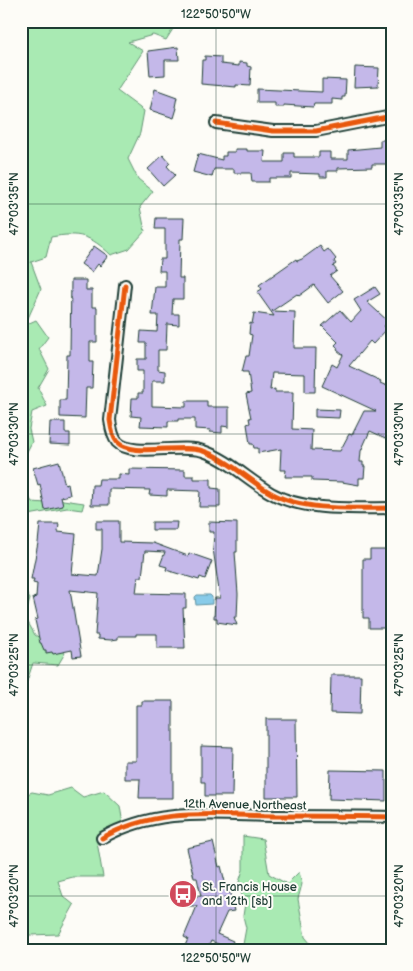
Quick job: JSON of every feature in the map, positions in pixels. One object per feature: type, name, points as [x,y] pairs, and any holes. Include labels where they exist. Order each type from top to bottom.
[{"type":"street","points":[[216,123],[273,131],[316,131],[392,116]]},
{"type":"street","points":[[124,285],[110,420],[112,433],[116,441],[127,448],[201,450],[218,457],[274,495],[292,501],[316,506],[392,508]]},
{"type":"street","name":"12th Avenue Northeast","points":[[102,838],[141,821],[182,814],[392,817]]},
{"type":"green space","points":[[21,21],[178,21],[166,40],[153,35],[128,42],[143,51],[117,91],[144,111],[140,133],[128,159],[138,179],[153,191],[140,207],[145,231],[129,249],[111,255],[97,243],[84,237],[69,235],[51,237],[46,257],[31,262],[41,289],[25,325],[36,320],[48,337],[39,349],[49,369],[38,388],[47,406],[32,412],[29,429],[32,442],[22,461],[21,468]]},
{"type":"green space","points":[[21,484],[32,502],[46,503],[63,500],[84,503],[82,510],[67,508],[23,516],[21,521]]},
{"type":"green space","points":[[21,586],[30,599],[25,617],[35,635],[65,653],[58,665],[33,663],[21,699]]},
{"type":"green space","points":[[71,788],[83,797],[104,791],[120,806],[123,824],[96,836],[103,877],[73,877],[58,881],[63,896],[74,905],[58,934],[30,935],[21,944],[21,797],[32,792],[48,795]]},
{"type":"green space","points":[[243,836],[263,839],[269,874],[287,884],[299,872],[302,884],[298,899],[305,937],[316,950],[242,950],[246,928],[243,916],[245,903],[238,885],[243,870]]},
{"type":"water","points":[[197,595],[210,595],[212,597],[212,604],[196,605],[195,597]]},
{"type":"building","points":[[178,47],[179,60],[165,60],[165,75],[150,76],[148,51]]},
{"type":"building","points":[[205,56],[221,57],[221,64],[239,66],[239,62],[247,63],[247,66],[251,67],[250,86],[236,85],[236,87],[201,84],[202,60],[205,60]]},
{"type":"building","points":[[355,67],[379,68],[378,86],[354,87]]},
{"type":"building","points":[[322,79],[346,80],[345,97],[342,97],[342,100],[332,99],[332,104],[314,104],[313,107],[284,105],[284,107],[275,107],[275,103],[257,103],[257,89],[322,92]]},
{"type":"building","points":[[155,89],[177,97],[175,107],[177,108],[174,118],[150,110]]},
{"type":"building","points":[[380,140],[389,140],[389,143],[392,143],[390,164],[372,164],[372,167],[338,168],[338,171],[327,171],[327,177],[320,177],[320,174],[291,173],[291,178],[269,178],[269,182],[252,182],[251,173],[234,173],[234,169],[214,169],[212,177],[193,172],[198,154],[222,160],[222,156],[226,156],[226,152],[235,152],[235,149],[247,149],[247,151],[265,151],[264,162],[284,162],[284,153],[294,153],[294,157],[319,157],[319,152],[330,152],[330,159],[348,159],[348,150],[380,147]]},
{"type":"building","points":[[163,155],[170,163],[167,166],[175,175],[163,186],[148,169]]},
{"type":"building","points":[[156,218],[184,218],[183,239],[180,239],[179,278],[183,278],[183,299],[173,299],[172,314],[179,314],[179,325],[167,324],[166,350],[158,350],[158,370],[165,371],[165,381],[152,381],[152,406],[186,407],[186,401],[207,401],[207,407],[229,407],[229,427],[222,426],[222,433],[195,429],[195,419],[168,421],[168,427],[140,426],[141,417],[131,416],[132,398],[138,398],[138,393],[143,393],[143,371],[137,371],[137,359],[146,359],[146,343],[140,343],[141,331],[157,332],[158,315],[152,315],[155,287],[165,287],[165,271],[159,271],[160,259],[165,259],[165,229],[155,229]]},
{"type":"building","points":[[94,246],[108,256],[92,272],[81,264]]},
{"type":"building","points":[[320,246],[324,252],[328,249],[336,259],[334,261],[336,264],[333,266],[337,271],[330,276],[343,291],[328,303],[314,285],[272,311],[295,312],[294,348],[316,348],[315,392],[305,392],[305,374],[272,373],[270,390],[275,389],[275,392],[293,392],[292,429],[312,430],[311,450],[340,451],[349,434],[352,435],[364,411],[376,411],[322,386],[332,364],[337,367],[343,355],[337,350],[338,348],[335,345],[338,342],[322,326],[340,310],[351,322],[361,311],[354,300],[375,287],[380,294],[367,302],[389,322],[384,326],[387,329],[373,344],[370,341],[349,366],[392,388],[392,441],[370,431],[361,451],[360,462],[363,462],[363,466],[365,466],[364,478],[359,478],[359,485],[342,482],[312,481],[312,477],[285,477],[286,470],[280,470],[281,449],[258,453],[258,448],[254,448],[253,444],[250,444],[247,424],[250,423],[249,418],[251,418],[246,394],[251,393],[248,372],[242,372],[246,356],[249,356],[252,335],[249,334],[250,323],[252,324],[254,313],[274,316],[257,292],[262,289],[259,285],[296,259],[297,261],[302,259]]},
{"type":"building","points":[[71,280],[86,280],[86,290],[92,290],[92,307],[97,307],[97,342],[90,342],[90,362],[93,362],[92,388],[86,388],[85,418],[60,417],[60,400],[66,400],[67,355],[70,355]]},
{"type":"building","points":[[315,409],[340,410],[339,418],[315,417]]},
{"type":"building","points":[[50,422],[65,422],[65,433],[70,433],[70,445],[49,444]]},
{"type":"building","points":[[59,461],[65,485],[68,484],[70,495],[61,497],[63,506],[45,510],[40,484],[38,485],[33,468]]},
{"type":"building","points":[[129,469],[185,470],[185,476],[194,476],[194,479],[211,479],[211,488],[220,489],[220,507],[199,507],[200,491],[167,490],[167,496],[149,495],[150,490],[109,489],[109,505],[91,505],[92,485],[98,485],[99,479],[119,479],[119,474],[129,475]]},
{"type":"building","points":[[96,521],[119,521],[119,542],[153,543],[188,556],[189,553],[212,561],[205,579],[200,577],[199,580],[166,570],[167,567],[160,565],[165,552],[145,551],[142,577],[138,577],[136,593],[186,594],[186,608],[183,608],[185,648],[157,648],[157,634],[118,636],[118,639],[111,640],[98,639],[98,635],[95,635],[98,593],[70,590],[81,656],[73,657],[72,650],[53,654],[52,652],[46,653],[46,650],[44,650],[40,643],[35,620],[38,619],[33,598],[36,597],[37,584],[33,583],[34,579],[31,579],[40,524],[59,524],[58,532],[76,534],[72,574],[98,576],[102,549],[102,529],[96,529]]},
{"type":"building","points":[[152,522],[177,522],[176,530],[152,530]]},
{"type":"building","points":[[209,522],[237,523],[237,552],[235,552],[238,594],[237,617],[234,617],[237,625],[217,622],[217,618],[214,618],[215,598],[220,598],[213,548],[214,532],[209,532]]},
{"type":"building","points":[[370,550],[392,550],[392,628],[369,628],[369,618],[363,618],[363,559],[370,559]]},
{"type":"building","points":[[331,675],[361,675],[360,714],[330,713]]},
{"type":"building","points":[[142,701],[173,701],[173,798],[139,798],[140,779],[125,779],[125,761],[136,761],[136,705],[142,705]]},
{"type":"building","points":[[266,719],[296,719],[297,797],[266,797]]},
{"type":"building","points":[[201,746],[233,747],[232,796],[205,796],[205,782],[201,782]]},
{"type":"building","points":[[330,770],[386,771],[386,801],[329,799]]},
{"type":"building","points":[[213,842],[219,867],[221,866],[226,886],[228,885],[234,911],[227,912],[217,934],[233,941],[230,949],[211,941],[207,950],[189,950],[184,948],[188,939],[184,937],[197,906],[186,906],[186,896],[201,896],[197,878],[194,878],[187,848]]},
{"type":"marked path","points":[[336,950],[337,946]]},
{"type":"cycle path","points":[[216,123],[273,131],[316,131],[392,116]]},
{"type":"cycle path","points":[[125,285],[110,420],[117,442],[124,447],[134,449],[182,448],[203,451],[221,459],[271,493],[299,503],[330,508],[392,508]]},
{"type":"cycle path","points":[[102,838],[143,821],[186,815],[392,817]]},
{"type":"place","name":"St. Francis House and 12th [sb]","points":[[183,894]]}]
